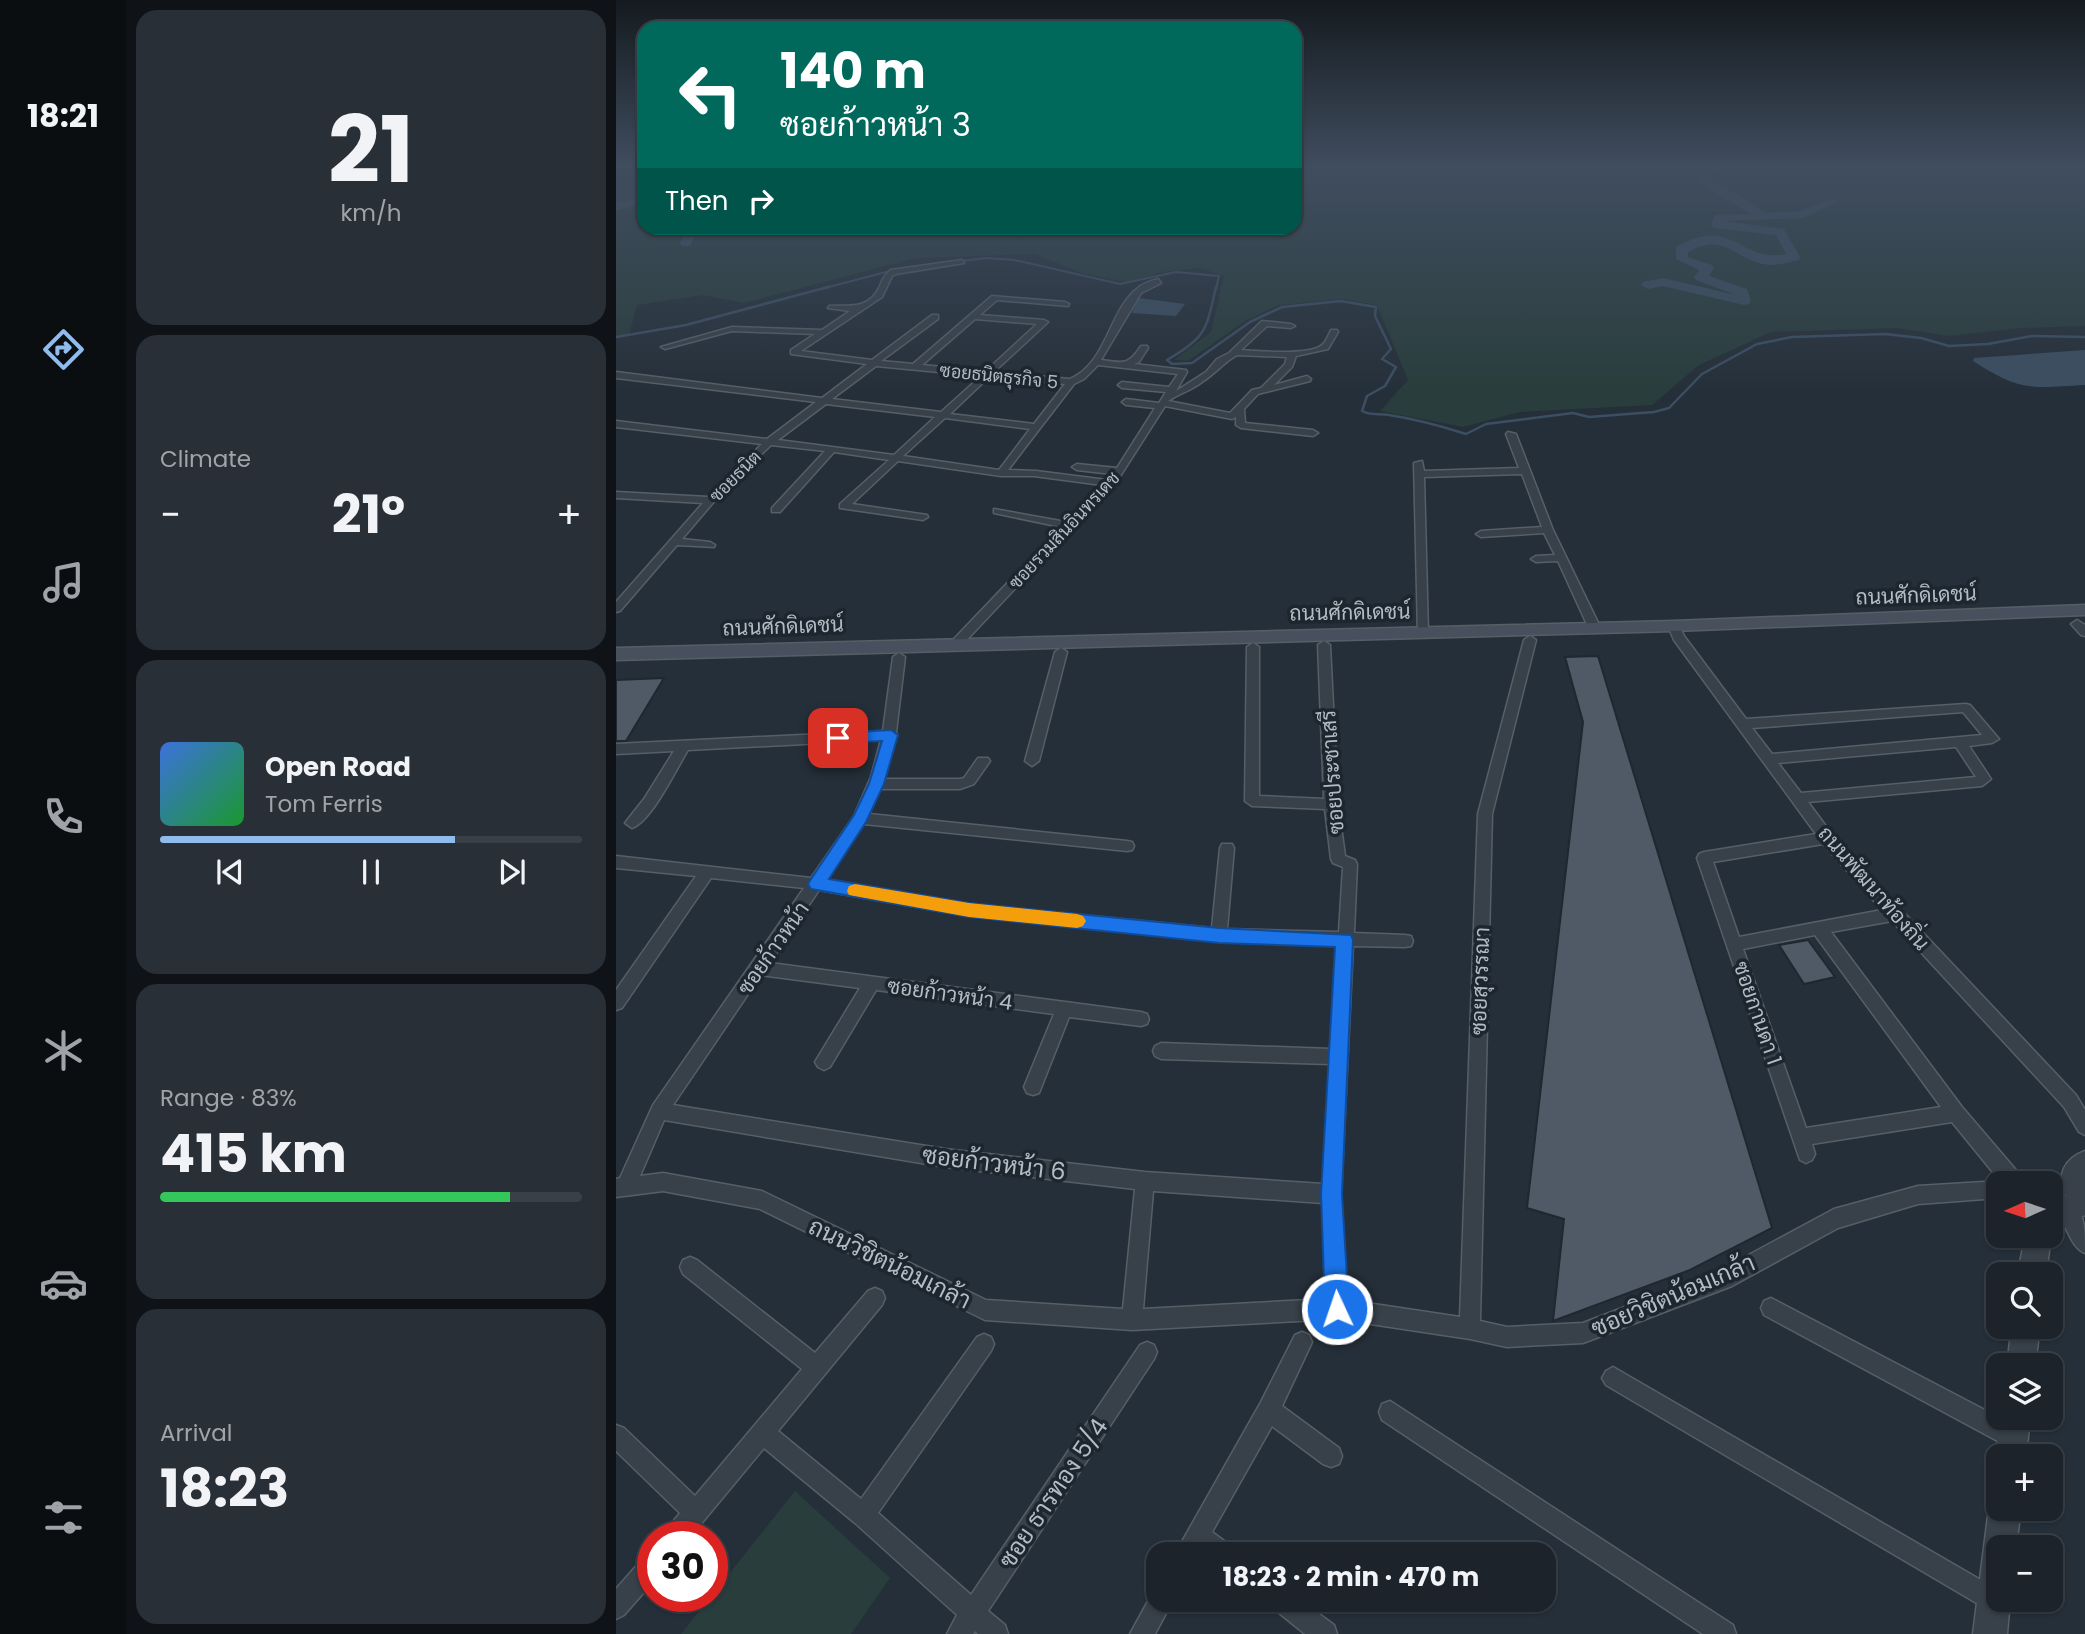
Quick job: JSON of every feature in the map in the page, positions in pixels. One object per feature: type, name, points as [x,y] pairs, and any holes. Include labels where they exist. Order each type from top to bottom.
[{"type":"main road","name":"ถนนศักดิเดชน์","points":[[616,654],[957,643],[1422,634],[1530,640],[1676,632],[2083,622]]},
{"type":"main road","name":"ถนนศักดิเดชน์","points":[[616,666],[1324,645],[1595,629],[1676,632]]},
{"type":"street","points":[[664,346],[732,329],[824,332],[878,295],[889,275],[894,272],[962,262]]},
{"type":"street","name":"ซอยธนิตธุรกิจ 5","points":[[824,332],[794,352],[1071,383],[1079,381],[1095,362],[1138,291],[1158,281]]},
{"type":"street","points":[[915,367],[995,298],[1065,304]]},
{"type":"street","points":[[832,308],[859,309]]},
{"type":"street","name":"ซอยธนิต","points":[[616,609],[711,499],[769,442],[935,317]]},
{"type":"street","points":[[923,517],[844,506],[1044,322],[975,317]]},
{"type":"street","points":[[1126,402],[1166,399],[1187,389],[1203,379],[1265,323],[1292,326]]},
{"type":"street","points":[[1232,354],[1292,355],[1325,347],[1334,332]]},
{"type":"street","points":[[1095,362],[1124,365],[1136,360],[1144,348]]},
{"type":"street","points":[[1264,390],[1289,365],[1292,355]]},
{"type":"street","name":"ซอยรวมสินอินทรเดช","points":[[957,643],[1120,471],[1183,372],[1124,365]]},
{"type":"street","points":[[616,375],[1037,427]]},
{"type":"street","points":[[1122,385],[1229,416],[1236,415],[1255,393],[1307,379]]},
{"type":"street","points":[[1001,473],[1071,383]]},
{"type":"street","points":[[1240,410],[1240,424],[1243,426],[1313,433]]},
{"type":"street","points":[[616,424],[832,449],[1001,473],[1109,483]]},
{"type":"street","points":[[1511,435],[1548,530],[1595,629]]},
{"type":"street","points":[[776,510],[832,449]]},
{"type":"street","points":[[1077,467],[1120,471]]},
{"type":"street","points":[[1422,634],[1419,468],[1524,471]]},
{"type":"street","points":[[616,495],[711,499]]},
{"type":"street","points":[[998,511],[1069,526]]},
{"type":"street","points":[[1481,534],[1548,530]]},
{"type":"street","points":[[674,542],[710,545]]},
{"type":"street","points":[[1536,559],[1561,558]]},
{"type":"street","name":"ถนนพัฒนาท้องถิ่น","points":[[1676,632],[1827,838],[1894,914],[2070,1101],[2085,1126]]},
{"type":"street","name":"ซอยสุวรรณา","points":[[1470,1329],[1485,814],[1530,640]]},
{"type":"street","name":"ซอยประชาเสรี","points":[[1324,645],[1331,804],[1338,859],[1350,864],[1332,1194],[1337,1309]]},
{"type":"street","points":[[1253,647],[1252,801],[1331,804]]},
{"type":"street","points":[[1032,761],[1061,652]]},
{"type":"street","name":"ซอยก้าวหน้า","points":[[621,1187],[659,1111],[760,968],[860,818],[877,784],[891,735],[899,657]]},
{"type":"street","points":[[1743,724],[1966,708],[1992,739],[1768,759]]},
{"type":"street","points":[[616,749],[891,735]]},
{"type":"street","points":[[1797,798],[1977,783],[1984,779],[1959,741]]},
{"type":"street","points":[[632,823],[649,803],[683,747]]},
{"type":"street","points":[[877,784],[960,784],[970,781],[983,761]]},
{"type":"street","points":[[860,818],[1127,846]]},
{"type":"street","name":"ซอยกานดา 1","points":[[1827,838],[1704,858],[1803,1145],[1956,1113]]},
{"type":"street","points":[[1219,935],[1227,848]]},
{"type":"street","points":[[616,862],[817,884],[969,910],[1219,935],[1405,941]]},
{"type":"street","points":[[616,1003],[707,872]]},
{"type":"street","points":[[1734,943],[1894,914]]},
{"type":"street","points":[[1819,928],[1956,1113],[2004,1171]]},
{"type":"street","name":"ซอยก้าวหน้า 4","points":[[760,968],[1142,1019]]},
{"type":"street","points":[[824,1062],[871,984]]},
{"type":"street","points":[[1033,1087],[1065,1009]]},
{"type":"street","points":[[1161,1051],[1340,1057]]},
{"type":"street","name":"ซอยก้าวหน้า 6","points":[[659,1111],[945,1158],[1146,1181],[1332,1194]]},
{"type":"street","points":[[2085,1163],[2074,1172],[2074,1185],[2067,1206],[2085,1242]]},
{"type":"street","points":[[1132,1320],[1146,1181]]},
{"type":"street","name":"ถนนวิชิตน้อมเกล้า","points":[[621,1187],[663,1182],[762,1200],[985,1310],[1132,1320],[1337,1309]]},
{"type":"street","name":"ซอยวิชิตน้อมเกล้า","points":[[1337,1309],[1507,1337],[1583,1333],[1725,1279],[1828,1213],[1918,1195],[1986,1190]]},
{"type":"street","points":[[690,1267],[817,1368]]},
{"type":"street","points":[[689,1521],[875,1298]]},
{"type":"street","points":[[1771,1308],[2013,1437]]},
{"type":"street","points":[[1193,1542],[1269,1410],[1303,1342]]},
{"type":"street","points":[[863,1515],[984,1345]]},
{"type":"street","name":"ซอย ธารทอง 5/4","points":[[959,1634],[1147,1352]]},
{"type":"street","points":[[1613,1378],[1986,1595]]},
{"type":"street","points":[[1269,1410],[1331,1456]]},
{"type":"street","points":[[1390,1412],[1724,1634]]},
{"type":"street","points":[[763,1433],[863,1515],[996,1634]]},
{"type":"street","points":[[616,1436],[696,1513]]},
{"type":"street","points":[[616,1606],[637,1582]]},
{"type":"street","points":[[1142,1634],[1154,1612]]},
{"type":"street","points":[[1296,1612],[1325,1634]]},
{"type":"street","points":[[1990,1634],[1993,1612]]},
{"type":"green space","points":[[616,241],[2085,241],[2085,326],[2022,328],[1948,336],[1897,328],[1771,332],[1699,365],[1652,405],[1520,412],[1463,427],[1380,411],[1408,380],[1377,305],[1343,299],[1278,305],[1245,321],[1188,361],[1174,360],[1211,332],[1224,276],[1200,268],[1160,272],[1131,283],[1081,273],[1036,254],[916,258],[744,303],[703,295],[637,305],[629,335],[616,338]]},
{"type":"green space","points":[[795,1491],[890,1578],[851,1634],[681,1634],[699,1612],[728,1612],[728,1575]]},
{"type":"water","points":[[1138,298],[1185,304],[1176,316],[1132,313]]},
{"type":"water","points":[[2085,350],[2085,385],[2027,386],[2003,378],[1973,361],[1974,358]]},
{"type":"building","points":[[1598,656],[1772,1228],[1690,1270],[1553,1321],[1564,1219],[1527,1208],[1583,722],[1565,657]]},
{"type":"building","points":[[664,678],[626,741],[616,741],[616,680]]},
{"type":"building","points":[[1808,940],[1835,977],[1804,984],[1779,945]]},
{"type":"waterway","points":[[1648,285],[1663,282],[1744,301],[1742,292],[1701,277],[1707,268],[1682,259],[1681,250],[1697,241]]},
{"type":"waterway","points":[[1727,241],[1748,253],[1771,261],[1794,257],[1785,241]]},
{"type":"waterway","points":[[902,268],[987,258],[1015,260],[1120,284],[1176,272],[1219,276],[1216,289]]},
{"type":"waterway","points":[[821,289],[894,270]]},
{"type":"waterway","points":[[616,337],[686,325],[828,287]]},
{"type":"waterway","points":[[1216,287],[1203,331],[1190,345],[1167,360],[1172,364],[1192,363],[1250,322],[1282,307],[1341,301],[1376,307],[1375,316],[1391,349],[1382,359],[1396,367],[1385,386],[1367,396],[1362,411],[1418,421],[1466,434],[1486,424],[1573,413],[1589,417],[1654,412],[1669,408],[1702,374],[1757,344],[1792,337],[1885,334],[1921,338],[1949,346],[1988,344],[2032,336],[2085,337]]},
{"type":"slow traffic","points":[[855,891],[969,910],[1077,921]]},
{"type":"route","points":[[838,738],[891,735],[877,784],[860,818],[817,884],[969,910],[1219,935],[1345,940],[1332,1194],[1337,1309]]}]
